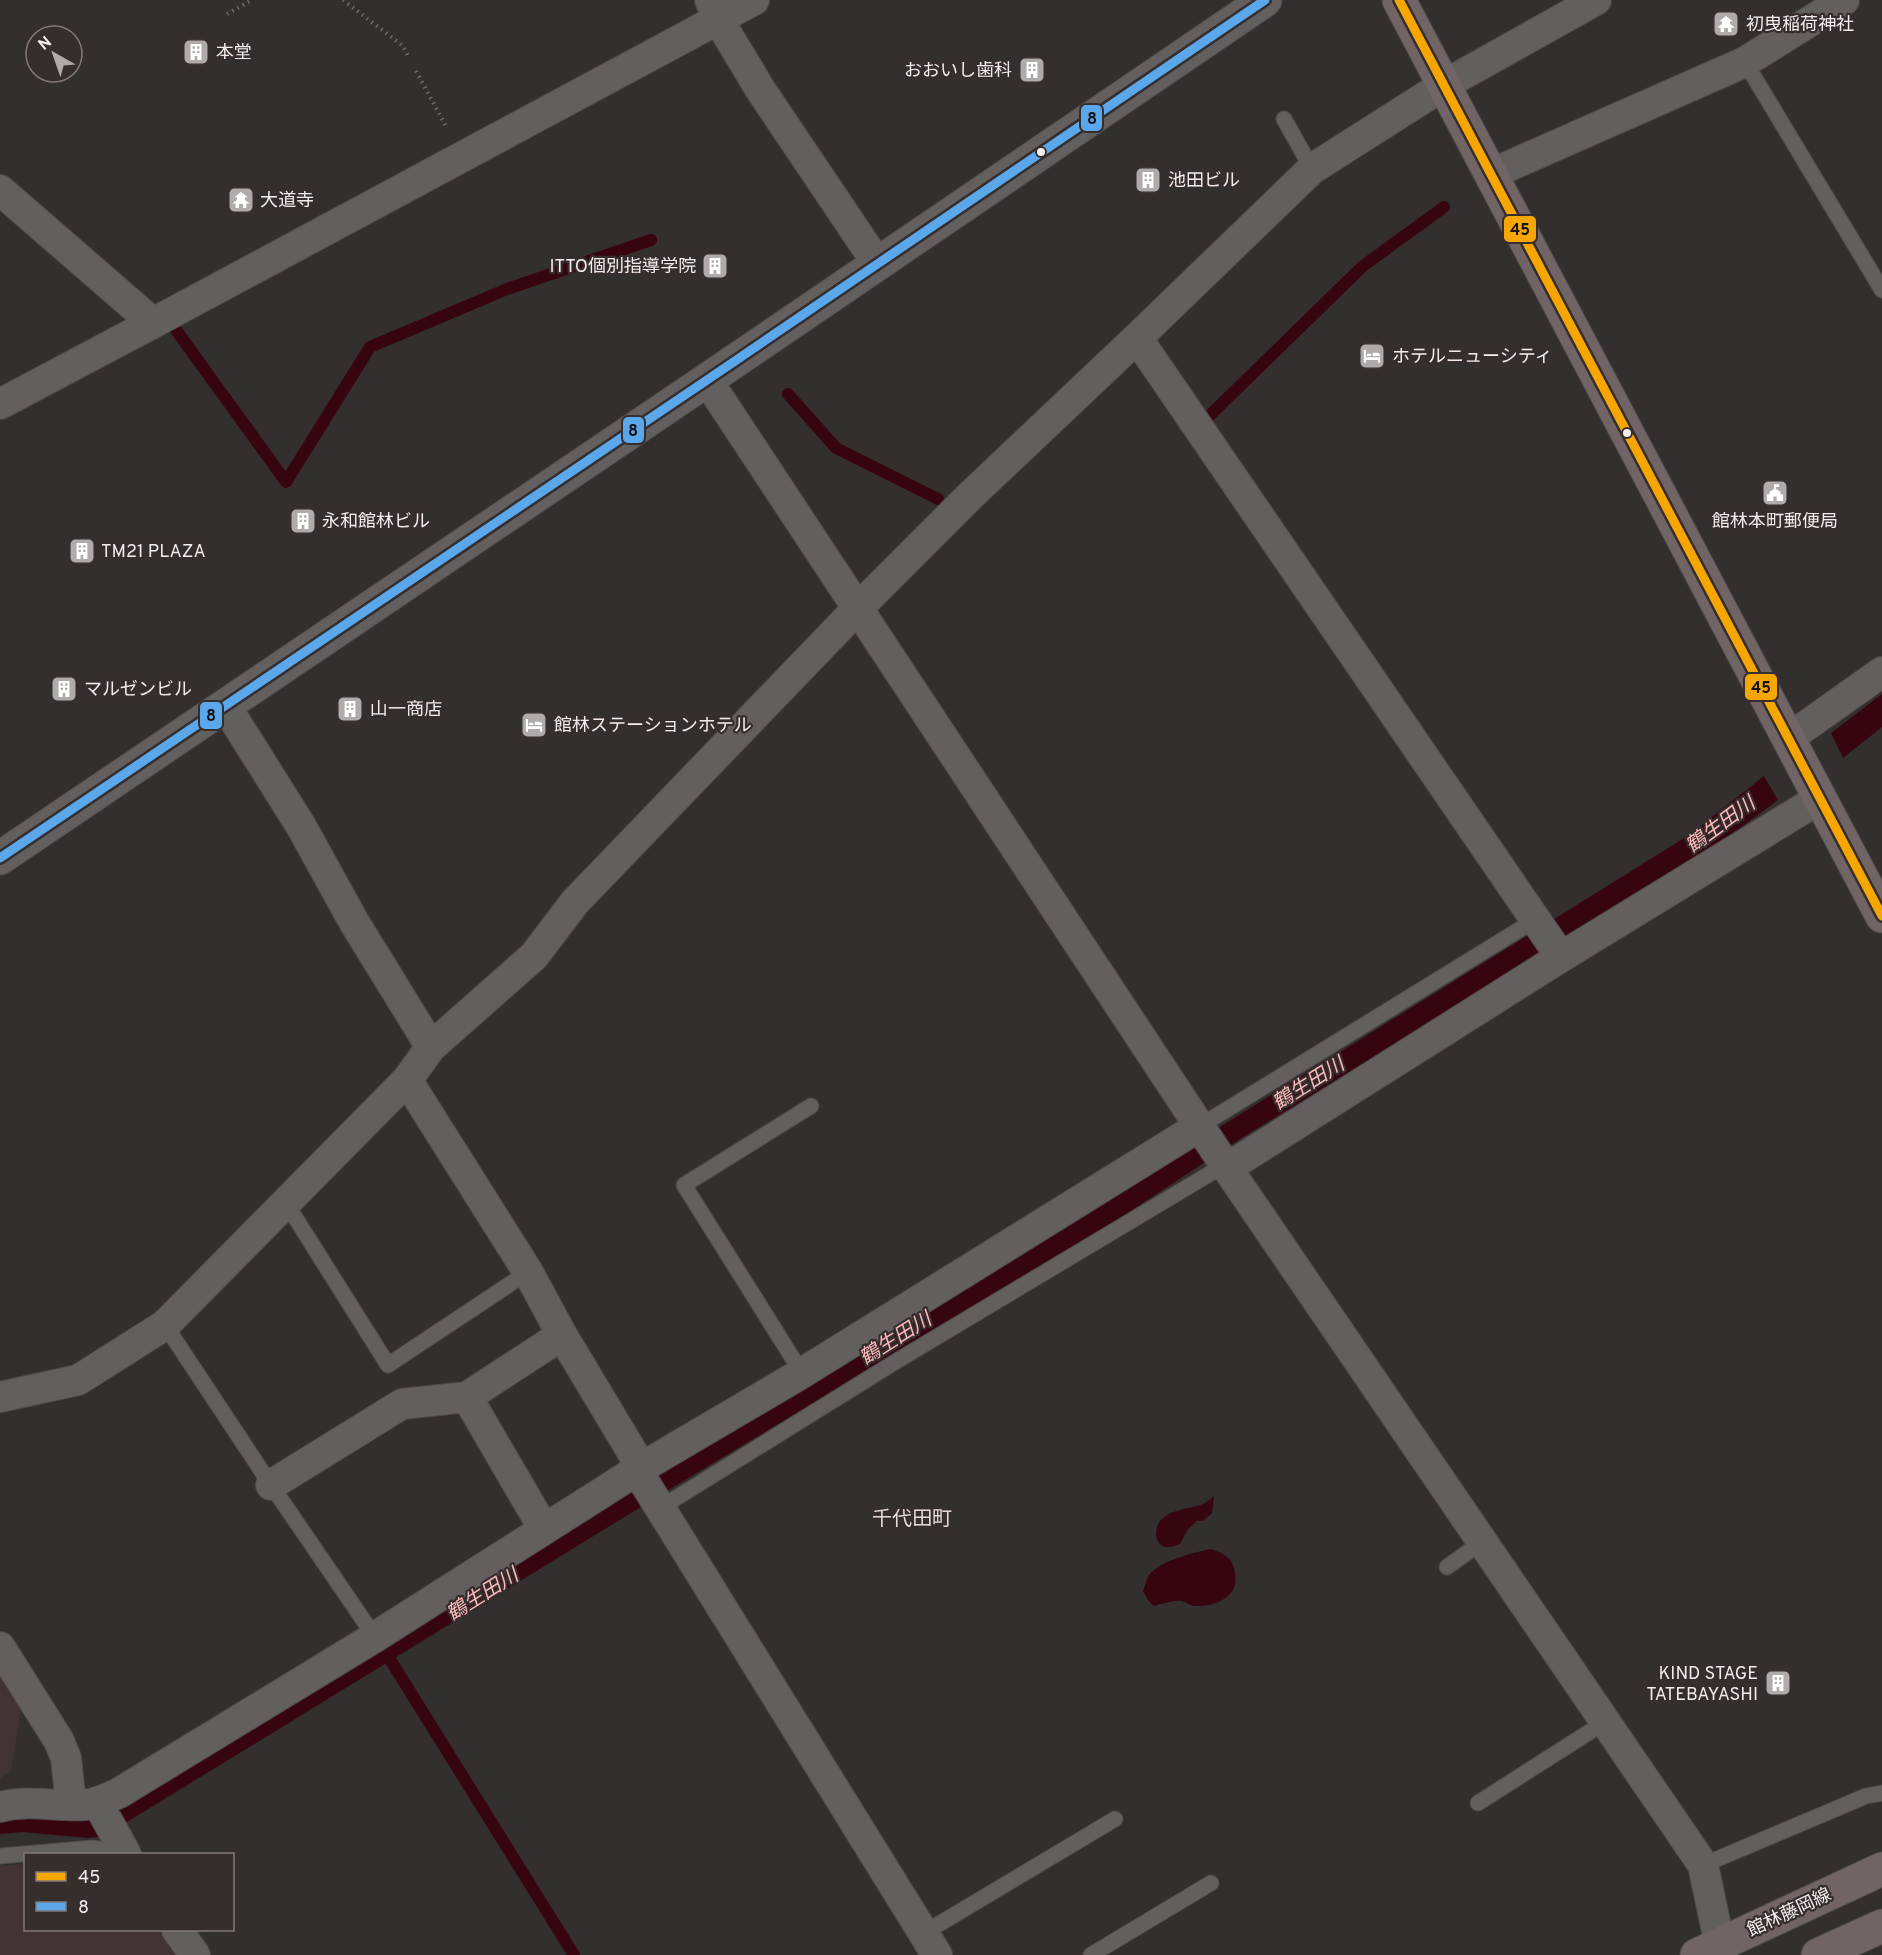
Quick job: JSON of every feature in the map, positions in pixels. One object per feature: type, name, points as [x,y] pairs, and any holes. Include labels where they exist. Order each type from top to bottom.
[{"type":"main road","points":[[0,858],[1265,0]]},
{"type":"main road","points":[[1399,0],[1882,916]]},
{"type":"main road","name":"館林藤岡線","points":[[1713,1951],[1882,1869]]},
{"type":"main road","points":[[1818,1955],[1882,1926]]},
{"type":"street","points":[[0,404],[463,156],[714,9],[754,0]]},
{"type":"street","points":[[0,1397],[78,1380],[165,1325],[408,1080],[430,1047],[534,956],[575,902],[858,608],[970,496],[1312,169],[1444,85],[1596,0]]},
{"type":"street","points":[[1491,174],[1745,62],[1845,0]]},
{"type":"street","points":[[714,9],[760,88],[877,263]]},
{"type":"street","points":[[0,190],[153,323]]},
{"type":"street","points":[[1137,338],[1548,938]]},
{"type":"street","points":[[707,380],[1224,1163],[1703,1865],[1713,1951]]},
{"type":"street","points":[[1789,738],[1882,672]]},
{"type":"street","points":[[225,705],[301,826],[354,922],[430,1047]]},
{"type":"street","points":[[1224,1163],[1548,938],[1819,799]]},
{"type":"street","points":[[408,1080],[528,1272],[562,1335],[637,1460],[640,1473],[659,1506],[931,1944]]},
{"type":"street","points":[[0,1807],[14,1804],[89,1805],[119,1793],[544,1529],[640,1473],[1202,1129]]},
{"type":"street","points":[[271,1485],[402,1404],[467,1398],[562,1335]]},
{"type":"street","points":[[467,1398],[544,1529]]},
{"type":"street","points":[[0,1647],[59,1741],[89,1805],[121,1846]]},
{"type":"street","points":[[178,1931],[195,1955]]},
{"type":"lane","points":[[1745,62],[1882,290]]},
{"type":"lane","points":[[1284,119],[1312,169]]},
{"type":"lane","points":[[1202,1129],[1548,938]]},
{"type":"lane","points":[[802,1373],[684,1185],[811,1106]]},
{"type":"lane","points":[[659,1506],[905,1355],[1211,1173],[1224,1163]]},
{"type":"lane","points":[[286,1203],[388,1365],[528,1272]]},
{"type":"lane","points":[[165,1325],[375,1636]]},
{"type":"lane","points":[[1447,1567],[1482,1542]]},
{"type":"lane","points":[[1478,1803],[1605,1722]]},
{"type":"lane","points":[[1703,1865],[1866,1796],[1882,1793]]},
{"type":"lane","points":[[931,1944],[1115,1819]]},
{"type":"lane","points":[[35,1853],[93,1848],[103,1851],[121,1846]]},
{"type":"lane","points":[[0,1856],[24,1854]]},
{"type":"lane","points":[[1091,1955],[1211,1882]]},
{"type":"path","points":[[227,14],[252,0]]},
{"type":"path","points":[[343,0],[403,46],[408,56]]},
{"type":"path","points":[[416,71],[463,156]]},
{"type":"shaded area","points":[[0,1665],[22,1699],[12,1769],[0,1779]]},
{"type":"shaded area","points":[[24,1864],[24,1931],[160,1931],[176,1955],[0,1955],[0,1866]]},
{"type":"water","points":[[1882,694],[1882,727],[1843,758],[1831,733]]},
{"type":"water","name":"鶴生田川","points":[[1764,776],[1778,800],[1706,853],[1240,1139],[1114,1222],[680,1483],[127,1822],[98,1837],[88,1838],[22,1832],[0,1834],[0,1819],[69,1815],[87,1820],[121,1803],[1103,1203],[1226,1123],[1689,835]]},
{"type":"water","points":[[1214,1496],[1212,1513],[1188,1529],[1180,1544],[1166,1547],[1159,1544],[1156,1534],[1161,1520],[1173,1512],[1203,1504]]},
{"type":"water","points":[[1210,1549],[1227,1556],[1232,1563],[1236,1581],[1230,1594],[1218,1602],[1203,1606],[1179,1601],[1154,1606],[1148,1600],[1143,1591],[1148,1577],[1159,1566],[1176,1558]]},
{"type":"waterway","points":[[1205,420],[1363,266],[1444,207]]},
{"type":"waterway","points":[[176,330],[286,482],[370,347],[507,289],[651,240]]},
{"type":"waterway","points":[[788,394],[836,448],[938,499]]},
{"type":"waterway","points":[[386,1653],[574,1955]]},
{"type":"transit line","name":"8","points":[[0,858],[1265,0]]},
{"type":"transit line","name":"45","points":[[1399,0],[1882,916]]},
{"type":"place","name":"初曳稲荷神社","points":[[1726,24]]},
{"type":"place","name":"本堂","points":[[196,52]]},
{"type":"place","name":"おおいし歯科","points":[[1032,70]]},
{"type":"place","name":"池田ビル","points":[[1148,180]]},
{"type":"place","name":"大道寺","points":[[241,200]]},
{"type":"place","name":"ITTO個別指導学院","points":[[715,266]]},
{"type":"place","name":"ホテルニューシティ","points":[[1372,356]]},
{"type":"place","name":"館林本町郵便局","points":[[1775,493]]},
{"type":"place","name":"永和館林ビル","points":[[303,521]]},
{"type":"place","name":"TM21 PLAZA","points":[[82,551]]},
{"type":"place","name":"マルゼンビル","points":[[64,689]]},
{"type":"place","name":"山一商店","points":[[350,709]]},
{"type":"place","name":"館林ステーションホテル","points":[[534,725]]},
{"type":"place","name":"KIND STAGE TATEBAYASHI","points":[[1778,1683]]},
{"type":"district","name":"千代田町","points":[[912,1518]]}]
